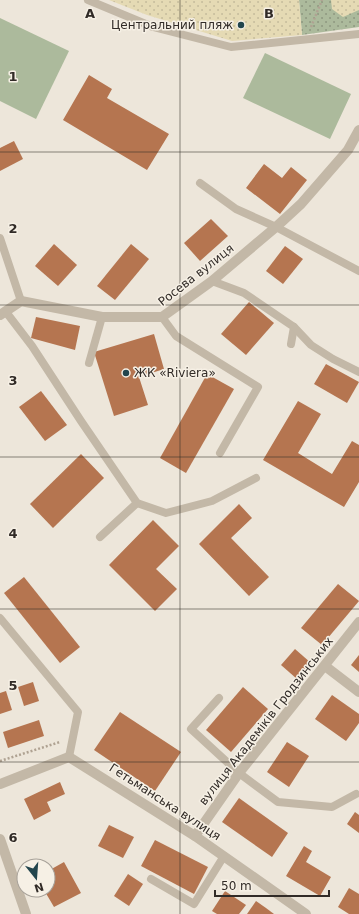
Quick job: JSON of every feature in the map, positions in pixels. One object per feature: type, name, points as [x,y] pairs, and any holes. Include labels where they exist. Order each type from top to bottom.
[{"type":"street","name":"Росева вулиця","points":[[21,301],[102,317],[162,317],[212,281],[301,204],[348,150],[359,130]]},
{"type":"street","points":[[3,313],[21,301]]},
{"type":"street","name":"вулиця Академіків Гродзинських","points":[[195,836],[239,773],[359,622]]},
{"type":"street","points":[[325,666],[359,692]]},
{"type":"street","points":[[0,784],[69,757]]},
{"type":"street","name":"Гетьманська вулиця","points":[[69,757],[195,836],[306,914]]},
{"type":"street","points":[[0,839],[26,914]]},
{"type":"lane","points":[[88,0],[153,27],[231,47],[359,34]]},
{"type":"lane","points":[[200,183],[236,209],[276,227],[359,271]]},
{"type":"lane","points":[[0,238],[21,301]]},
{"type":"lane","points":[[212,281],[244,293],[294,327],[311,345],[333,359],[359,372]]},
{"type":"lane","points":[[3,313],[32,346],[80,421],[137,503],[166,513],[212,501],[256,478]]},
{"type":"lane","points":[[89,363],[102,317]]},
{"type":"lane","points":[[162,317],[176,336],[258,387],[220,453]]},
{"type":"lane","points":[[291,344],[294,327]]},
{"type":"lane","points":[[100,537],[137,503]]},
{"type":"lane","points":[[0,618],[78,712],[69,757]]},
{"type":"lane","points":[[219,698],[191,729],[239,773],[278,802],[332,807],[356,794]]},
{"type":"lane","points":[[151,879],[194,904],[224,856]]},
{"type":"path","points":[[306,40],[322,0]]},
{"type":"path","points":[[0,762],[56,742]]},
{"type":"green space","points":[[299,0],[359,0],[359,27],[302,35]]},
{"type":"green space","points":[[0,18],[69,51],[36,119],[0,101]]},
{"type":"green space","points":[[265,53],[351,94],[330,139],[243,98]]},
{"type":"sand","name":"Центральний пляж","points":[[109,0],[299,0],[302,35],[232,41],[147,15]]},
{"type":"sand","points":[[331,0],[359,0],[359,10],[343,17],[332,9]]},
{"type":"building","points":[[89,75],[112,89],[107,98],[169,134],[147,170],[63,120]]},
{"type":"building","points":[[14,141],[23,159],[0,171],[0,148]]},
{"type":"building","points":[[264,164],[282,178],[291,167],[307,180],[280,214],[246,188]]},
{"type":"building","points":[[211,219],[228,236],[200,261],[184,243]]},
{"type":"building","points":[[54,244],[77,265],[58,286],[35,266]]},
{"type":"building","points":[[131,244],[149,259],[115,300],[97,286]]},
{"type":"building","points":[[285,246],[303,259],[283,284],[266,271]]},
{"type":"building","points":[[249,302],[274,323],[246,355],[221,334]]},
{"type":"building","points":[[36,317],[80,326],[75,350],[31,338]]},
{"type":"building","name":"ЖК «Riviera»","points":[[154,334],[164,369],[139,377],[148,405],[114,416],[94,352]]},
{"type":"building","points":[[326,364],[359,382],[347,403],[314,384]]},
{"type":"building","points":[[207,374],[234,389],[186,473],[160,458]]},
{"type":"building","points":[[41,391],[67,425],[45,441],[19,407]]},
{"type":"building","points":[[298,401],[321,414],[298,453],[332,474],[352,441],[359,445],[359,482],[344,507],[263,460]]},
{"type":"building","points":[[81,454],[104,478],[53,528],[30,504]]},
{"type":"building","points":[[239,504],[252,518],[231,538],[269,577],[249,596],[199,544]]},
{"type":"building","points":[[153,520],[179,546],[156,569],[177,589],[155,611],[109,565]]},
{"type":"building","points":[[24,577],[80,647],[60,663],[4,593]]},
{"type":"building","points":[[338,584],[359,601],[322,645],[301,628]]},
{"type":"building","points":[[295,649],[311,663],[297,679],[281,665]]},
{"type":"building","points":[[359,655],[359,672],[351,665]]},
{"type":"building","points":[[33,682],[39,701],[24,706],[18,687]]},
{"type":"building","points":[[243,687],[268,709],[231,752],[206,730]]},
{"type":"building","points":[[6,691],[12,710],[0,714],[0,693]]},
{"type":"building","points":[[332,695],[359,714],[359,723],[346,741],[315,719]]},
{"type":"building","points":[[120,712],[181,752],[155,791],[94,750]]},
{"type":"building","points":[[39,720],[44,736],[8,748],[3,732]]},
{"type":"building","points":[[287,742],[309,756],[289,787],[267,772]]},
{"type":"building","points":[[60,782],[65,794],[47,802],[51,811],[34,820],[24,799]]},
{"type":"building","points":[[239,798],[288,833],[272,857],[222,822]]},
{"type":"building","points":[[355,812],[359,815],[359,833],[347,824]]},
{"type":"building","points":[[109,825],[134,837],[123,858],[98,846]]},
{"type":"building","points":[[155,840],[208,867],[194,894],[141,866]]},
{"type":"building","points":[[304,846],[312,851],[306,862],[331,877],[320,896],[286,876]]},
{"type":"building","points":[[64,862],[81,893],[54,907],[49,898],[56,898],[56,866]]},
{"type":"building","points":[[128,874],[143,884],[129,906],[114,896]]},
{"type":"building","points":[[349,888],[359,894],[359,914],[349,914],[338,907]]},
{"type":"building","points":[[225,891],[246,905],[239,914],[217,914],[212,911]]},
{"type":"building","points":[[256,901],[266,908],[274,914],[247,914]]},
{"type":"place","name":"Центральний пляж","points":[[241,25]]},
{"type":"place","name":"ЖК «Riviera»","points":[[126,373]]}]
